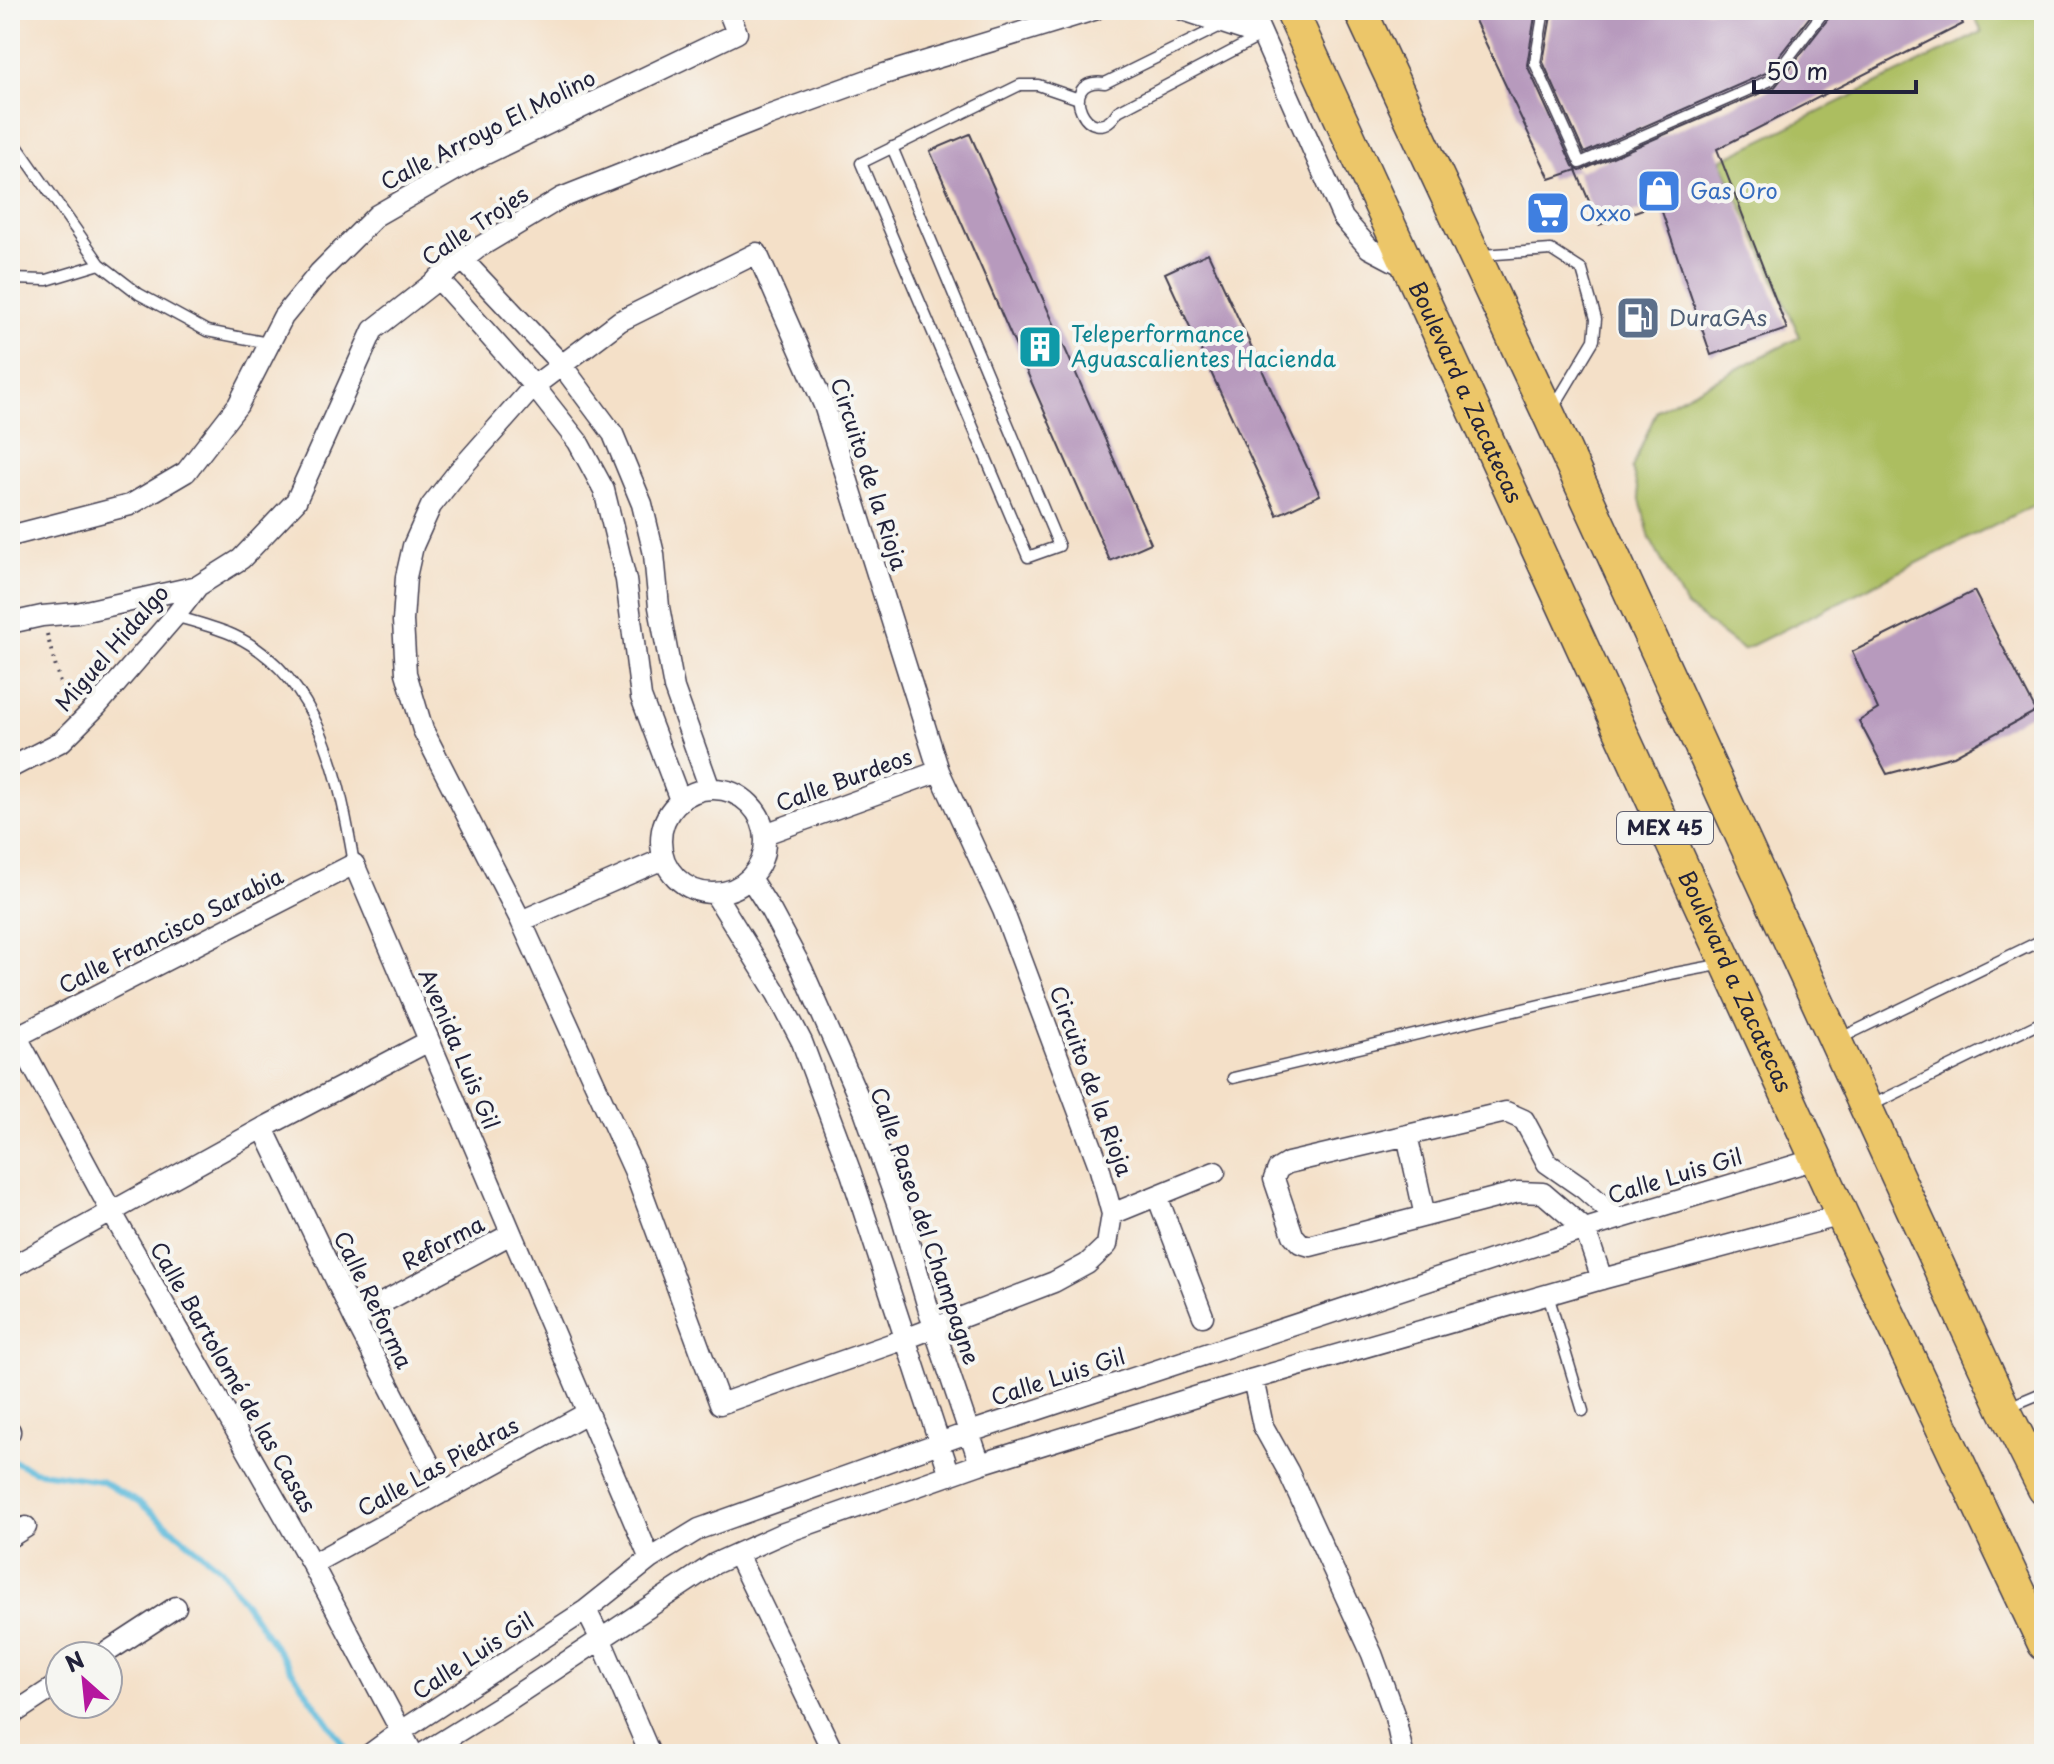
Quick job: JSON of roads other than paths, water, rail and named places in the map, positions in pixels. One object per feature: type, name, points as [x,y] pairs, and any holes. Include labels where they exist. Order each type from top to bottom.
[{"type":"main road","name":"Boulevard a Zacatecas","points":[[1291,10],[1816,1159],[2044,1644]]},
{"type":"main road","name":"MEX 45","points":[[1363,11],[2004,1409],[2044,1489]]},
{"type":"street","name":"Calle Arroyo El Molino","points":[[10,536],[130,505],[186,472],[238,405],[283,317],[319,273],[377,215],[471,161],[737,33],[728,10]]},
{"type":"street","name":"Calle Trojes","points":[[10,623],[77,613],[198,586],[241,559],[296,501],[373,330],[462,259],[561,198],[884,74],[1094,10]]},
{"type":"street","points":[[1183,10],[1262,36]]},
{"type":"street","points":[[1251,10],[1343,218],[1369,248],[1409,269]]},
{"type":"street","name":"Circuito de la Rioja","points":[[757,253],[824,405],[939,771],[1003,910],[1099,1166],[1112,1214],[1107,1245],[1087,1264],[1054,1282],[905,1339],[720,1404],[634,1170],[521,921],[423,730],[406,673],[403,621],[406,577],[413,546],[431,506],[534,386],[561,364],[620,321],[757,253]]},
{"type":"street","points":[[462,259],[561,364],[613,434],[642,504],[654,554],[659,607],[674,688],[710,789]]},
{"type":"street","points":[[438,278],[534,386],[578,442],[604,490],[626,580],[641,697],[680,800]]},
{"type":"street","name":"Miguel Hidalgo","points":[[10,768],[62,741],[97,706],[198,586]]},
{"type":"street","name":"Calle Burdeos","points":[[765,834],[939,771]]},
{"type":"street","points":[[710,789],[725,790],[740,796],[761,819],[765,834],[765,850],[760,865],[750,878],[728,892],[715,894],[698,892],[683,885],[671,874],[663,859],[660,843],[662,827],[669,812],[680,800],[694,792],[710,789]]},
{"type":"street","points":[[521,921],[663,859]]},
{"type":"street","name":"Calle Francisco Sarabia","points":[[12,1034],[354,864]]},
{"type":"street","name":"Avenida Luis Gil","points":[[354,864],[650,1559]]},
{"type":"street","name":"Calle Paseo del Champagne","points":[[750,878],[802,969],[864,1110],[900,1212],[934,1328],[980,1464]]},
{"type":"street","points":[[715,894],[777,994],[802,1042],[851,1173],[950,1475]]},
{"type":"street","name":"Calle Bartolomé de las Casas","points":[[12,1034],[312,1564],[413,1754]]},
{"type":"street","points":[[10,1268],[263,1128],[429,1041]]},
{"type":"street","points":[[1602,1279],[1585,1229],[1543,1193],[1518,1192],[1310,1246],[1300,1243],[1293,1235],[1274,1179],[1278,1169],[1288,1163],[1506,1112],[1524,1120],[1547,1163],[1583,1188],[1617,1218]]},
{"type":"street","name":"Calle Reforma","points":[[263,1128],[354,1318],[444,1492]]},
{"type":"street","points":[[1407,1135],[1425,1216]]},
{"type":"street","name":"Calle Luis Gil","points":[[370,1754],[586,1610],[650,1559],[699,1529],[970,1432],[1617,1218],[1816,1159]]},
{"type":"street","points":[[1112,1214],[1215,1172]]},
{"type":"street","points":[[1157,1196],[1203,1316]]},
{"type":"street","points":[[422,1754],[714,1564],[781,1534],[980,1464],[1253,1379],[1602,1279],[1842,1215]]},
{"type":"street","name":"Reforma","points":[[354,1318],[511,1234]]},
{"type":"street","points":[[1253,1379],[1263,1426],[1288,1471],[1372,1654],[1395,1717],[1403,1754]]},
{"type":"street","name":"Calle Las Piedras","points":[[312,1564],[587,1413]]},
{"type":"street","points":[[737,1554],[834,1754]]},
{"type":"street","points":[[124,1641],[176,1607]]},
{"type":"street","points":[[586,1610],[650,1754]]},
{"type":"street","points":[[10,1716],[44,1694]]},
{"type":"lane","points":[[1251,10],[1105,83],[1092,83],[1081,92],[1080,112],[1096,124],[1109,121],[1118,111],[1262,36]]},
{"type":"lane","points":[[1544,10],[1535,63],[1580,163],[1771,80],[1825,10]]},
{"type":"lane","points":[[892,147],[1059,546],[1028,557],[861,163],[892,147],[1020,85],[1038,85],[1079,99]]},
{"type":"lane","points":[[10,136],[100,264],[139,294],[207,331],[268,343]]},
{"type":"lane","points":[[1474,256],[1551,250],[1582,270],[1596,319],[1594,340],[1549,415]]},
{"type":"lane","points":[[10,279],[47,280],[100,264]]},
{"type":"lane","name":"Avenida Luis Gil","points":[[175,616],[233,635],[268,658],[288,678],[316,719],[331,759],[347,820],[354,864]]},
{"type":"lane","points":[[1835,1041],[2044,939]]},
{"type":"lane","points":[[1233,1078],[1726,963]]},
{"type":"lane","points":[[1866,1108],[2044,1021]]},
{"type":"lane","points":[[1548,1295],[1583,1411]]},
{"type":"lane","points":[[2004,1409],[2044,1392]]},
{"type":"waterway","points":[[10,1459],[34,1471],[101,1481],[141,1504],[221,1569],[345,1747]]},
{"type":"place","name":"Gas Oro","points":[[1659,191]]},
{"type":"place","name":"Oxxo","points":[[1548,213]]},
{"type":"place","name":"DuraGAs","points":[[1638,318]]},
{"type":"place","name":"Teleperformance Aguascalientes Hacienda","points":[[1040,347]]}]
